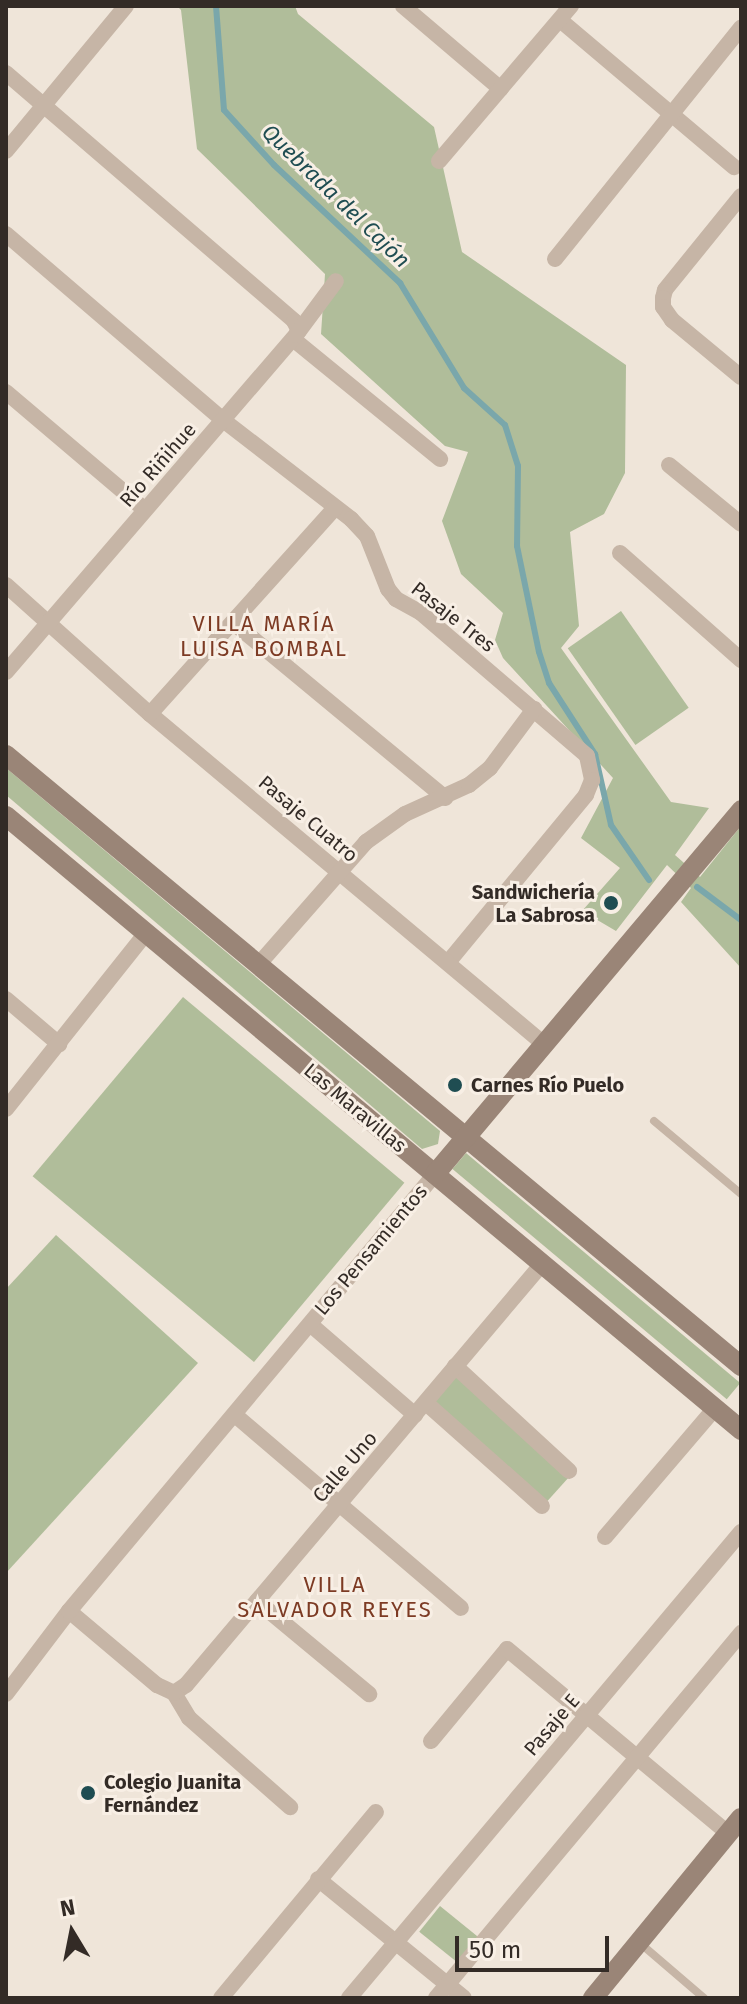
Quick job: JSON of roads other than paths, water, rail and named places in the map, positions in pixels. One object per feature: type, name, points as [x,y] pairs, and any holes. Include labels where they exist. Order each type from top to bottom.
[{"type":"street","points":[[6,151],[126,6]]},
{"type":"street","points":[[403,6],[501,89]]},
{"type":"street","points":[[439,161],[564,11],[670,113],[734,167]]},
{"type":"street","points":[[555,259],[741,28]]},
{"type":"street","points":[[6,73],[294,321],[296,335],[440,459]]},
{"type":"street","points":[[741,196],[665,290],[663,307],[672,320],[741,377]]},
{"type":"street","name":"Pasaje Tres","points":[[6,234],[223,420],[367,536],[388,589],[396,599],[421,613],[587,756],[592,780],[586,795],[449,961]]},
{"type":"street","name":"Río Riñihue","points":[[6,672],[296,335],[336,281]]},
{"type":"street","points":[[6,392],[145,510]]},
{"type":"street","points":[[669,465],[741,524]]},
{"type":"street","points":[[150,714],[235,624],[335,508]]},
{"type":"street","points":[[620,553],[741,660]]},
{"type":"street","name":"Pasaje Cuatro","points":[[6,585],[150,714],[449,961],[544,1044]]},
{"type":"street","points":[[235,624],[445,798]]},
{"type":"street","points":[[258,965],[339,870],[387,826],[469,785],[490,768],[534,709]]},
{"type":"street","points":[[6,755],[741,1366]]},
{"type":"street","name":"Los Pensamientos","points":[[6,1694],[69,1611],[741,810]]},
{"type":"street","name":"Las Maravillas","points":[[6,816],[741,1430]]},
{"type":"street","points":[[6,1109],[146,933]]},
{"type":"street","points":[[6,999],[59,1044]]},
{"type":"street","name":"Calle Uno","points":[[174,1693],[186,1685],[542,1264]]},
{"type":"street","points":[[310,1324],[542,1506]]},
{"type":"street","points":[[455,1366],[569,1471]]},
{"type":"street","points":[[605,1537],[715,1408]]},
{"type":"street","points":[[235,1415],[461,1608]]},
{"type":"street","name":"Pasaje E","points":[[349,1998],[741,1532]]},
{"type":"street","points":[[257,1601],[369,1694]]},
{"type":"street","points":[[69,1611],[157,1685],[174,1693],[189,1718],[290,1807]]},
{"type":"street","points":[[436,1998],[741,1633]]},
{"type":"street","points":[[431,1741],[507,1649],[637,1758],[735,1830],[593,1998]]},
{"type":"street","points":[[221,1998],[376,1812]]},
{"type":"street","points":[[318,1879],[464,1998]]},
{"type":"lane","points":[[654,1121],[741,1194]]},
{"type":"lane","points":[[639,1942],[704,1998]]},
{"type":"waterway","name":"Quebrada del Cajón","points":[[216,6],[224,110],[274,165],[400,283],[464,388],[505,425],[518,466],[517,546],[539,652],[549,683],[595,754],[611,825],[649,880]]},
{"type":"waterway","points":[[697,887],[741,920]]},
{"type":"place","name":"Sandwichería La Sabrosa","points":[[611,903]]},
{"type":"place","name":"Carnes Río Puelo","points":[[455,1085]]},
{"type":"place","name":"Colegio Juanita Fernández","points":[[88,1793]]},
{"type":"district","name":"VILLA MARÍA LUISA BOMBAL","points":[[264,636]]},
{"type":"district","name":"VILLA SALVADOR REYES","points":[[335,1596]]}]
